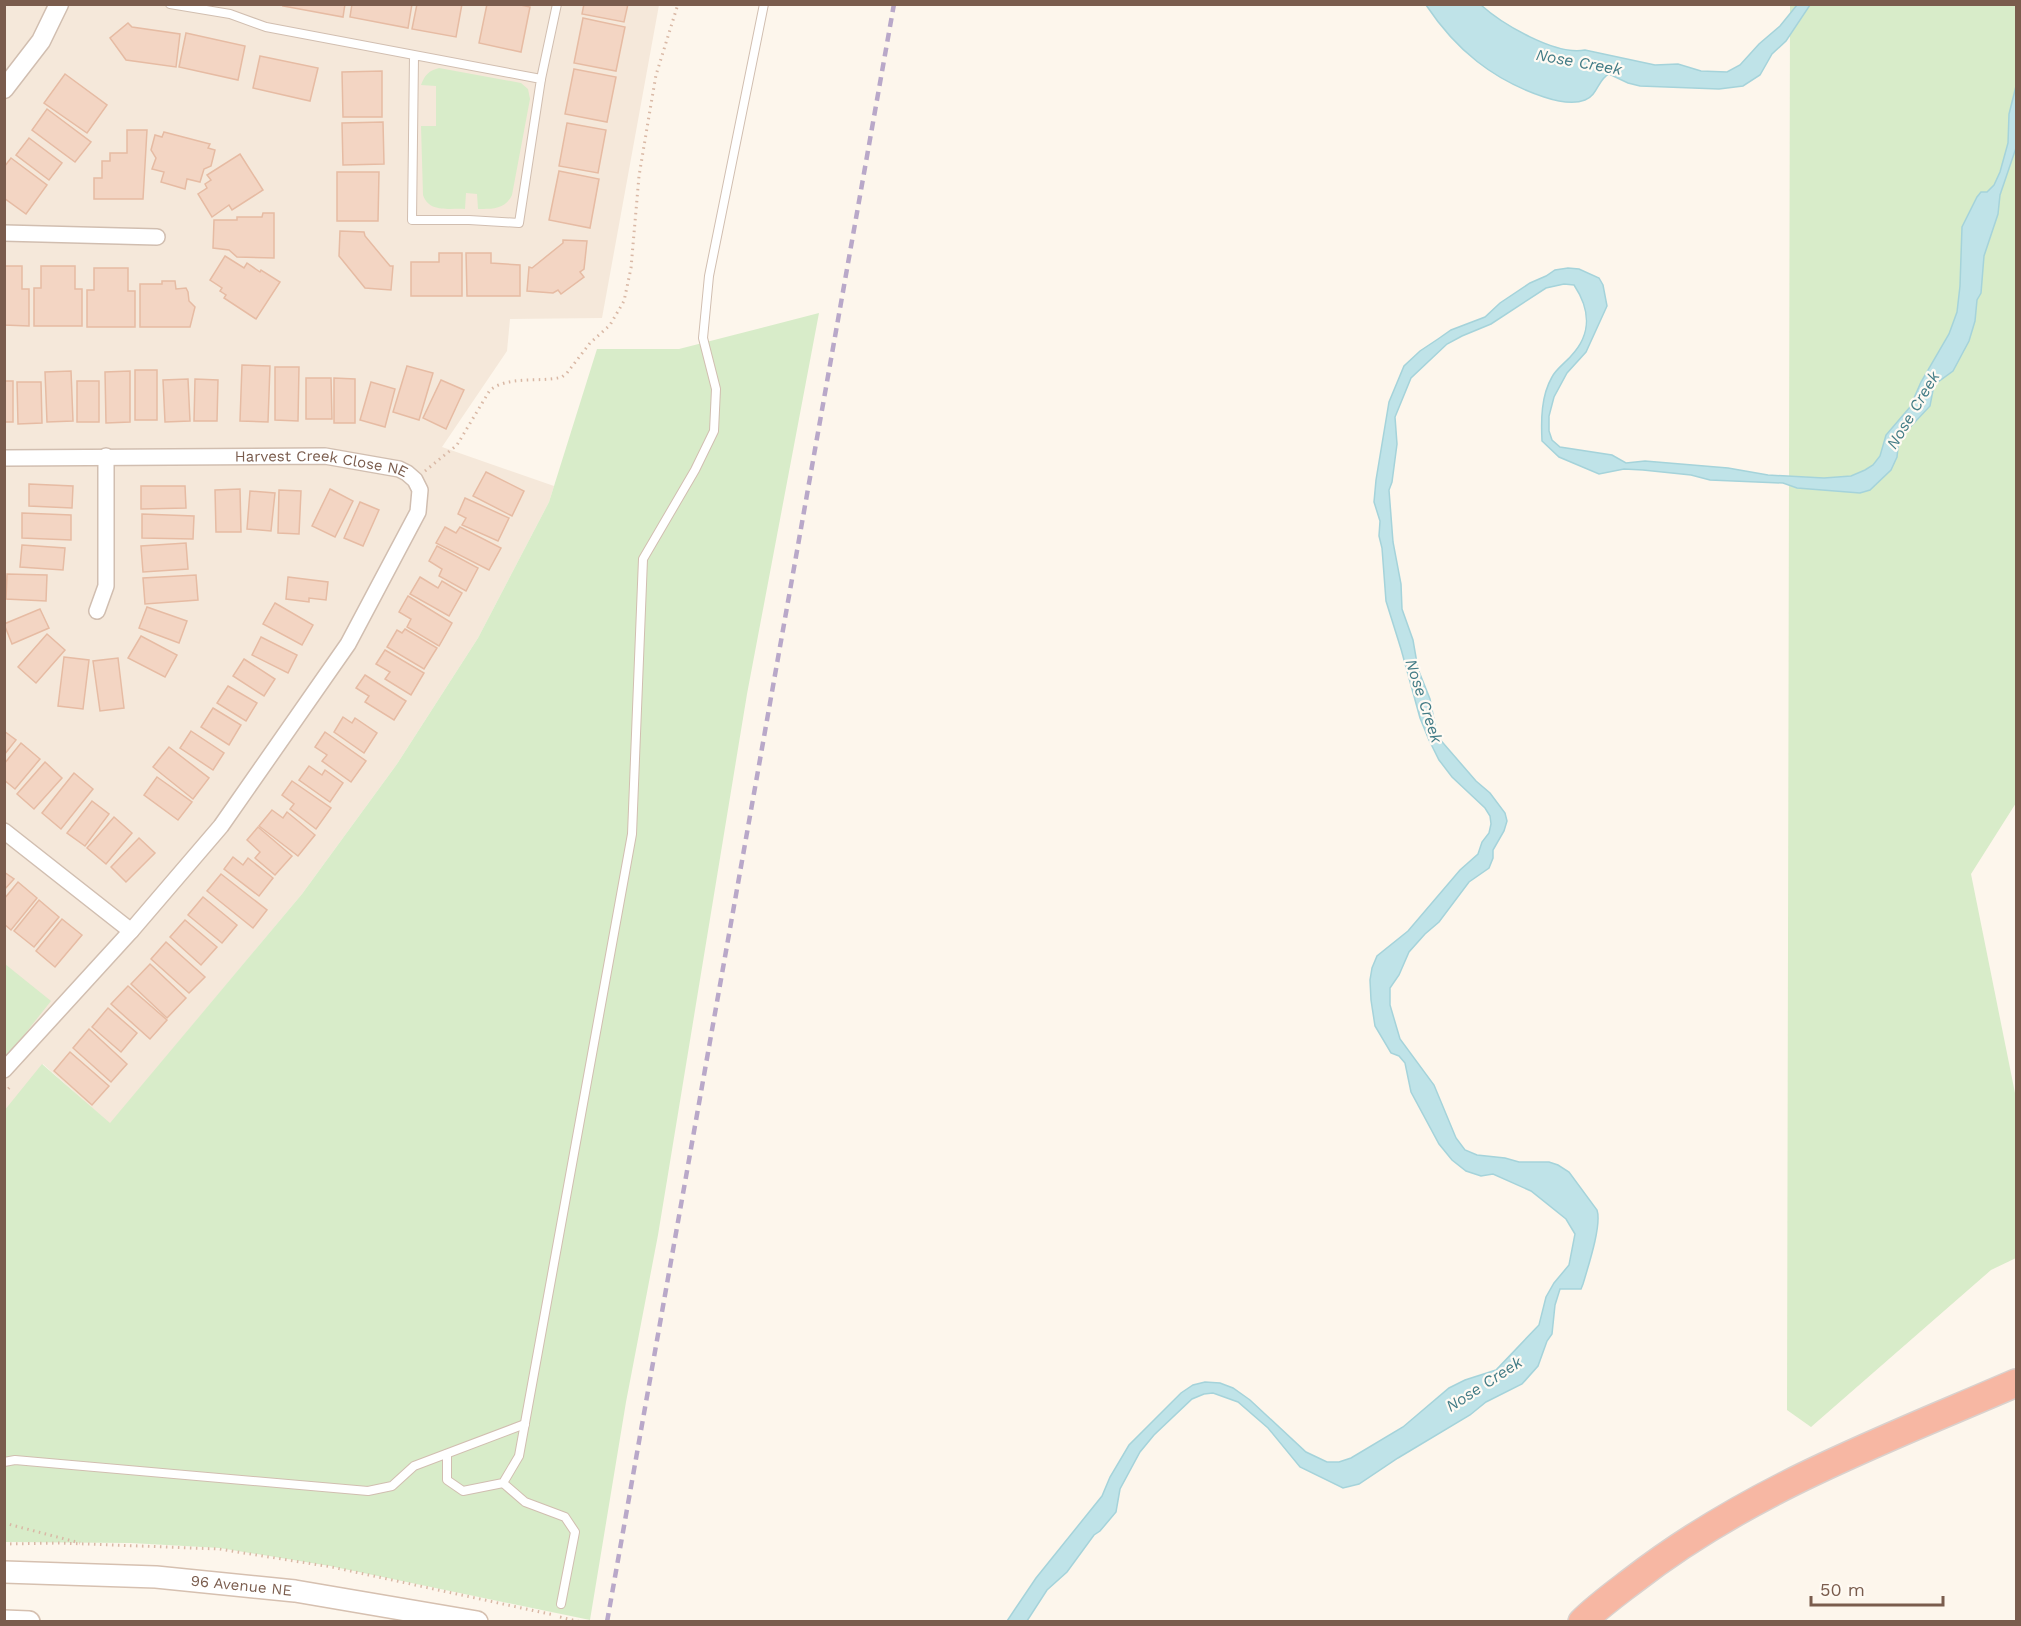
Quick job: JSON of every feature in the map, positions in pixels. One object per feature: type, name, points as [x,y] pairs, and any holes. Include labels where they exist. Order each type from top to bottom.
[{"type":"highway","points":[[1582,1622],[1650,1567],[1724,1518],[1785,1484],[1812,1470],[2016,1383]]},
{"type":"highway","points":[[1599,1622],[1650,1567]]},
{"type":"main road","name":"96 Avenue NE","points":[[4,1572],[156,1577],[283,1589],[477,1622]]},
{"type":"main road","points":[[4,1621],[29,1622]]},
{"type":"street","points":[[4,88],[41,40],[58,4]]},
{"type":"street","points":[[4,233],[157,237]]},
{"type":"street","points":[[97,611],[106,586],[106,456]]},
{"type":"street","name":"Harvest Creek Close NE","points":[[4,458],[325,456],[399,469],[415,480],[420,490],[418,512],[348,644],[221,826],[131,931],[4,1070]]},
{"type":"street","points":[[4,831],[131,931]]},
{"type":"lane","points":[[170,4],[230,14],[266,27],[541,79]]},
{"type":"lane","points":[[414,56],[412,220],[519,223],[541,79],[556,4]]},
{"type":"lane","points":[[447,1454],[447,1480],[464,1491],[503,1483],[519,1456],[632,834],[643,559],[695,470],[714,431],[717,390],[703,338],[709,276],[764,4]]},
{"type":"lane","points":[[4,1462],[15,1460],[368,1491],[392,1486],[414,1466],[525,1424]]},
{"type":"lane","points":[[503,1483],[525,1502],[565,1517],[575,1532],[561,1604]]},
{"type":"path","points":[[415,480],[457,445],[490,390],[503,384],[562,377],[617,315],[624,302],[631,268],[639,176],[657,75],[678,4]]},
{"type":"path","points":[[4,1523],[88,1545]]},
{"type":"path","points":[[4,1544],[219,1549],[332,1567],[541,1612]]},
{"type":"shaded area","points":[[5,5],[659,5],[602,318],[510,319],[507,351],[442,447],[554,486],[549,502],[478,638],[397,764],[302,894],[110,1124],[43,1064],[5,1111]]},
{"type":"green space","points":[[1790,5],[2016,5],[2016,803],[1971,874],[2016,1098],[2016,1258],[1991,1270],[1811,1427],[1787,1410]]},
{"type":"green space","points":[[439,68],[521,83],[528,89],[530,99],[512,195],[502,206],[493,209],[478,209],[477,194],[466,193],[465,209],[440,208],[430,205],[423,195],[421,126],[436,126],[436,86],[421,85],[427,74]]},
{"type":"green space","points":[[819,313],[747,694],[658,1235],[626,1402],[590,1620],[330,1566],[220,1548],[131,1543],[5,1542],[4,1111],[42,1064],[110,1123],[302,894],[397,764],[478,638],[549,502],[597,349],[679,349]]},
{"type":"green space","points":[[5,964],[51,1001],[5,1059]]},
{"type":"water","name":"Nose Creek","points":[[1426,5],[1481,5],[1515,29],[1559,48],[1573,51],[1585,50],[1655,65],[1678,64],[1701,71],[1727,72],[1740,65],[1780,26],[1797,5],[1810,5],[1786,41],[1772,54],[1760,75],[1743,86],[1719,89],[1640,86],[1609,74],[1602,79],[1589,98],[1570,102],[1559,101],[1526,90],[1508,82],[1477,62],[1450,36]]},
{"type":"water","name":"Nose Creek","points":[[2016,86],[2016,148],[2000,195],[1998,214],[1984,256],[1981,293],[1977,300],[1975,321],[1969,341],[1953,371],[1934,385],[1930,406],[1899,439],[1897,457],[1891,470],[1870,490],[1860,493],[1797,488],[1783,483],[1710,480],[1691,475],[1643,470],[1624,469],[1599,474],[1559,457],[1542,441],[1542,408],[1552,377],[1578,348],[1583,339],[1586,312],[1574,285],[1564,284],[1546,288],[1491,324],[1447,344],[1411,378],[1395,417],[1397,444],[1389,490],[1402,609],[1413,640],[1418,669],[1430,699],[1437,736],[1476,781],[1490,793],[1505,813],[1507,821],[1493,850],[1489,868],[1469,882],[1439,922],[1409,952],[1399,975],[1390,988],[1390,1005],[1400,1039],[1434,1085],[1456,1138],[1465,1150],[1477,1155],[1519,1162],[1549,1162],[1558,1165],[1569,1172],[1597,1210],[1598,1226],[1583,1284],[1581,1289],[1560,1289],[1555,1305],[1552,1334],[1538,1366],[1522,1384],[1486,1402],[1470,1415],[1359,1484],[1343,1488],[1300,1467],[1268,1428],[1238,1402],[1213,1393],[1192,1399],[1154,1435],[1140,1452],[1120,1489],[1116,1512],[1094,1535],[1067,1572],[1047,1590],[1027,1621],[1007,1621],[1036,1578],[1102,1496],[1110,1477],[1129,1445],[1181,1393],[1193,1385],[1205,1382],[1220,1383],[1233,1388],[1250,1400],[1306,1452],[1327,1462],[1339,1462],[1351,1458],[1403,1427],[1449,1388],[1496,1370],[1539,1325],[1546,1297],[1569,1265],[1575,1234],[1566,1219],[1531,1191],[1493,1174],[1481,1176],[1466,1171],[1452,1160],[1439,1144],[1411,1092],[1405,1063],[1399,1056],[1391,1053],[1375,1026],[1370,980],[1377,956],[1408,931],[1460,870],[1478,854],[1491,824],[1490,816],[1485,808],[1452,777],[1439,760],[1429,740],[1420,718],[1386,601],[1379,536],[1380,521],[1374,502],[1389,402],[1404,366],[1420,351],[1451,330],[1485,317],[1500,303],[1530,283],[1555,270],[1579,269],[1599,278],[1603,285],[1607,306],[1586,352],[1567,373],[1554,397],[1549,416],[1549,431],[1552,440],[1560,447],[1612,455],[1626,463],[1645,461],[1728,468],[1768,475],[1824,478],[1851,476],[1865,470],[1873,465],[1880,456],[1886,435],[1910,407],[1921,382],[1949,334],[1957,312],[1962,227],[1977,197],[1994,185],[2000,172],[2008,143],[2009,114]]},
{"type":"building","points":[[284,4],[345,4],[343,17],[283,6]]},
{"type":"building","points":[[352,4],[412,4],[408,28],[350,17]]},
{"type":"building","points":[[417,4],[462,4],[456,37],[412,29]]},
{"type":"building","points":[[487,4],[516,4],[530,7],[521,52],[479,43]]},
{"type":"building","points":[[584,4],[628,4],[624,22],[582,14]]},
{"type":"building","points":[[583,18],[625,27],[616,71],[574,63]]},
{"type":"building","points":[[128,23],[132,27],[180,34],[176,67],[126,60],[110,38]]},
{"type":"building","points":[[186,33],[245,46],[238,80],[179,67]]},
{"type":"building","points":[[260,56],[318,68],[310,101],[253,88]]},
{"type":"building","points":[[574,69],[616,77],[607,122],[565,114]]},
{"type":"building","points":[[382,71],[382,117],[343,117],[342,72]]},
{"type":"building","points":[[65,74],[107,105],[87,133],[44,103]]},
{"type":"building","points":[[47,109],[91,142],[75,162],[32,130]]},
{"type":"building","points":[[383,122],[384,164],[343,165],[342,123]]},
{"type":"building","points":[[567,123],[606,130],[598,173],[559,166]]},
{"type":"building","points":[[127,130],[147,130],[143,199],[94,199],[94,178],[102,178],[102,161],[110,161],[110,153],[127,153]]},
{"type":"building","points":[[164,132],[210,144],[208,148],[215,150],[211,166],[204,169],[200,182],[187,179],[185,189],[161,182],[164,172],[152,169],[156,158],[151,150],[155,135],[162,137]]},
{"type":"building","points":[[29,138],[62,163],[49,180],[16,155]]},
{"type":"building","points":[[240,154],[263,190],[232,210],[229,205],[212,217],[198,194],[207,188],[205,184],[211,180],[207,175]]},
{"type":"building","points":[[11,158],[47,185],[26,214],[4,198],[4,167]]},
{"type":"building","points":[[559,171],[599,179],[590,228],[549,220]]},
{"type":"building","points":[[337,172],[379,172],[378,221],[337,221]]},
{"type":"building","points":[[263,213],[274,213],[274,258],[237,257],[229,250],[213,248],[214,220],[262,217]]},
{"type":"building","points":[[340,231],[364,232],[390,266],[393,266],[391,290],[365,288],[339,256]]},
{"type":"building","points":[[563,240],[587,241],[584,269],[580,272],[584,277],[561,294],[558,290],[553,293],[527,291],[529,267],[532,268],[563,243]]},
{"type":"building","points":[[439,253],[462,253],[462,296],[411,296],[411,262],[439,262]]},
{"type":"building","points":[[466,253],[491,253],[491,263],[520,265],[520,296],[467,296]]},
{"type":"building","points":[[225,256],[244,268],[247,263],[280,282],[256,319],[224,298],[226,295],[220,291],[222,288],[210,280]]},
{"type":"building","points":[[4,266],[22,266],[22,289],[29,289],[29,326],[4,325]]},
{"type":"building","points":[[41,266],[75,266],[75,289],[82,289],[82,326],[34,326],[34,288],[41,288]]},
{"type":"building","points":[[94,268],[128,268],[128,291],[135,291],[135,327],[87,327],[87,290],[94,290]]},
{"type":"building","points":[[162,281],[175,281],[176,289],[186,288],[189,301],[195,307],[190,327],[140,327],[140,284],[162,284]]},
{"type":"building","points":[[242,365],[270,366],[268,422],[240,421]]},
{"type":"building","points":[[407,366],[433,373],[419,420],[393,412]]},
{"type":"building","points":[[275,367],[299,367],[298,421],[275,420]]},
{"type":"building","points":[[135,370],[157,370],[157,420],[135,420]]},
{"type":"building","points":[[71,371],[73,421],[47,422],[45,372]]},
{"type":"building","points":[[130,371],[130,422],[106,423],[105,372]]},
{"type":"building","points":[[306,378],[331,378],[332,419],[306,419]]},
{"type":"building","points":[[334,378],[355,379],[355,423],[334,423]]},
{"type":"building","points":[[188,379],[190,421],[165,422],[163,380]]},
{"type":"building","points":[[195,379],[218,380],[217,421],[194,421]]},
{"type":"building","points":[[441,380],[464,390],[446,429],[423,418]]},
{"type":"building","points":[[4,381],[13,381],[13,422],[4,422]]},
{"type":"building","points":[[77,381],[99,381],[99,422],[77,422]]},
{"type":"building","points":[[17,382],[41,382],[42,423],[18,424]]},
{"type":"building","points":[[371,382],[395,389],[385,427],[360,420]]},
{"type":"building","points":[[486,472],[524,491],[512,516],[473,496]]},
{"type":"building","points":[[29,484],[73,486],[72,508],[29,506]]},
{"type":"building","points":[[141,486],[185,486],[186,508],[141,509]]},
{"type":"building","points":[[240,489],[241,532],[216,532],[215,490]]},
{"type":"building","points":[[330,489],[353,501],[335,537],[312,526]]},
{"type":"building","points":[[279,490],[301,491],[299,534],[278,533]]},
{"type":"building","points":[[250,491],[275,493],[271,531],[247,529]]},
{"type":"building","points":[[465,498],[509,518],[498,541],[462,525],[466,518],[458,514]]},
{"type":"building","points":[[360,502],[379,510],[363,546],[344,538]]},
{"type":"building","points":[[22,513],[71,515],[71,540],[22,538]]},
{"type":"building","points":[[142,514],[194,516],[193,539],[142,538]]},
{"type":"building","points":[[445,527],[456,533],[460,527],[501,548],[489,570],[436,543]]},
{"type":"building","points":[[186,543],[188,569],[143,572],[141,546]]},
{"type":"building","points":[[22,545],[65,548],[63,570],[20,567]]},
{"type":"building","points":[[437,546],[478,568],[466,591],[439,576],[442,569],[429,561]]},
{"type":"building","points":[[7,574],[47,575],[46,601],[6,599]]},
{"type":"building","points":[[196,575],[198,600],[145,604],[143,578]]},
{"type":"building","points":[[288,577],[328,582],[326,600],[309,598],[309,602],[286,599]]},
{"type":"building","points":[[420,577],[438,588],[442,581],[462,593],[449,616],[410,594]]},
{"type":"building","points":[[408,596],[452,623],[439,646],[407,627],[411,619],[399,612]]},
{"type":"building","points":[[275,603],[313,625],[302,645],[263,624]]},
{"type":"building","points":[[147,607],[187,621],[179,643],[139,628]]},
{"type":"building","points":[[40,609],[49,628],[12,644],[4,624]]},
{"type":"building","points":[[405,629],[437,648],[424,669],[387,647],[397,630],[402,633]]},
{"type":"building","points":[[47,634],[65,650],[36,683],[18,667]]},
{"type":"building","points":[[141,636],[177,655],[165,677],[128,658]]},
{"type":"building","points":[[261,637],[297,655],[288,673],[252,655]]},
{"type":"building","points":[[385,650],[424,673],[411,695],[385,679],[390,672],[376,664]]},
{"type":"building","points":[[64,657],[89,660],[83,709],[58,706]]},
{"type":"building","points":[[118,658],[124,708],[100,711],[93,661]]},
{"type":"building","points":[[244,659],[275,679],[264,696],[233,676]]},
{"type":"building","points":[[365,675],[406,701],[394,720],[365,702],[369,696],[356,688]]},
{"type":"building","points":[[228,686],[257,703],[246,721],[217,703]]},
{"type":"building","points":[[213,708],[241,725],[229,745],[201,727]]},
{"type":"building","points":[[343,717],[352,723],[355,718],[377,733],[364,753],[334,732]]},
{"type":"building","points":[[4,731],[16,740],[4,755]]},
{"type":"building","points":[[191,731],[224,753],[213,770],[180,748]]},
{"type":"building","points":[[325,732],[366,761],[351,782],[322,761],[327,755],[315,747]]},
{"type":"building","points":[[21,743],[40,759],[15,789],[4,780],[4,764]]},
{"type":"building","points":[[169,747],[209,778],[193,799],[153,767]]},
{"type":"building","points":[[45,762],[62,778],[34,809],[17,794]]},
{"type":"building","points":[[309,766],[322,775],[325,770],[343,783],[330,802],[299,780]]},
{"type":"building","points":[[74,773],[93,789],[61,829],[42,813]]},
{"type":"building","points":[[157,777],[192,802],[178,820],[144,795]]},
{"type":"building","points":[[292,781],[331,808],[316,829],[290,809],[294,804],[282,795]]},
{"type":"building","points":[[92,801],[109,814],[85,846],[67,833]]},
{"type":"building","points":[[272,810],[283,818],[287,812],[315,835],[298,856],[259,826]]},
{"type":"building","points":[[114,817],[132,833],[106,864],[87,848]]},
{"type":"building","points":[[258,827],[292,856],[275,875],[255,858],[260,852],[247,840]]},
{"type":"building","points":[[139,838],[155,853],[126,882],[111,867]]},
{"type":"building","points":[[233,857],[243,865],[248,858],[273,878],[259,896],[224,869]]},
{"type":"building","points":[[4,872],[14,879],[4,890]]},
{"type":"building","points":[[221,874],[267,910],[253,928],[207,891]]},
{"type":"building","points":[[18,882],[37,898],[11,930],[4,924],[4,899]]},
{"type":"building","points":[[203,897],[237,925],[222,943],[188,915]]},
{"type":"building","points":[[39,900],[59,917],[34,947],[14,931]]},
{"type":"building","points":[[62,919],[82,935],[55,967],[36,951]]},
{"type":"building","points":[[185,920],[217,947],[201,965],[170,937]]},
{"type":"building","points":[[166,942],[205,977],[189,993],[151,959]]},
{"type":"building","points":[[150,964],[186,998],[167,1018],[131,984]]},
{"type":"building","points":[[128,986],[167,1020],[150,1039],[111,1004]]},
{"type":"building","points":[[108,1008],[137,1033],[121,1052],[92,1027]]},
{"type":"building","points":[[89,1029],[127,1064],[111,1082],[73,1048]]},
{"type":"building","points":[[70,1052],[109,1086],[92,1105],[54,1071]]},
{"type":"railway","points":[[607,1622],[894,4]]}]
